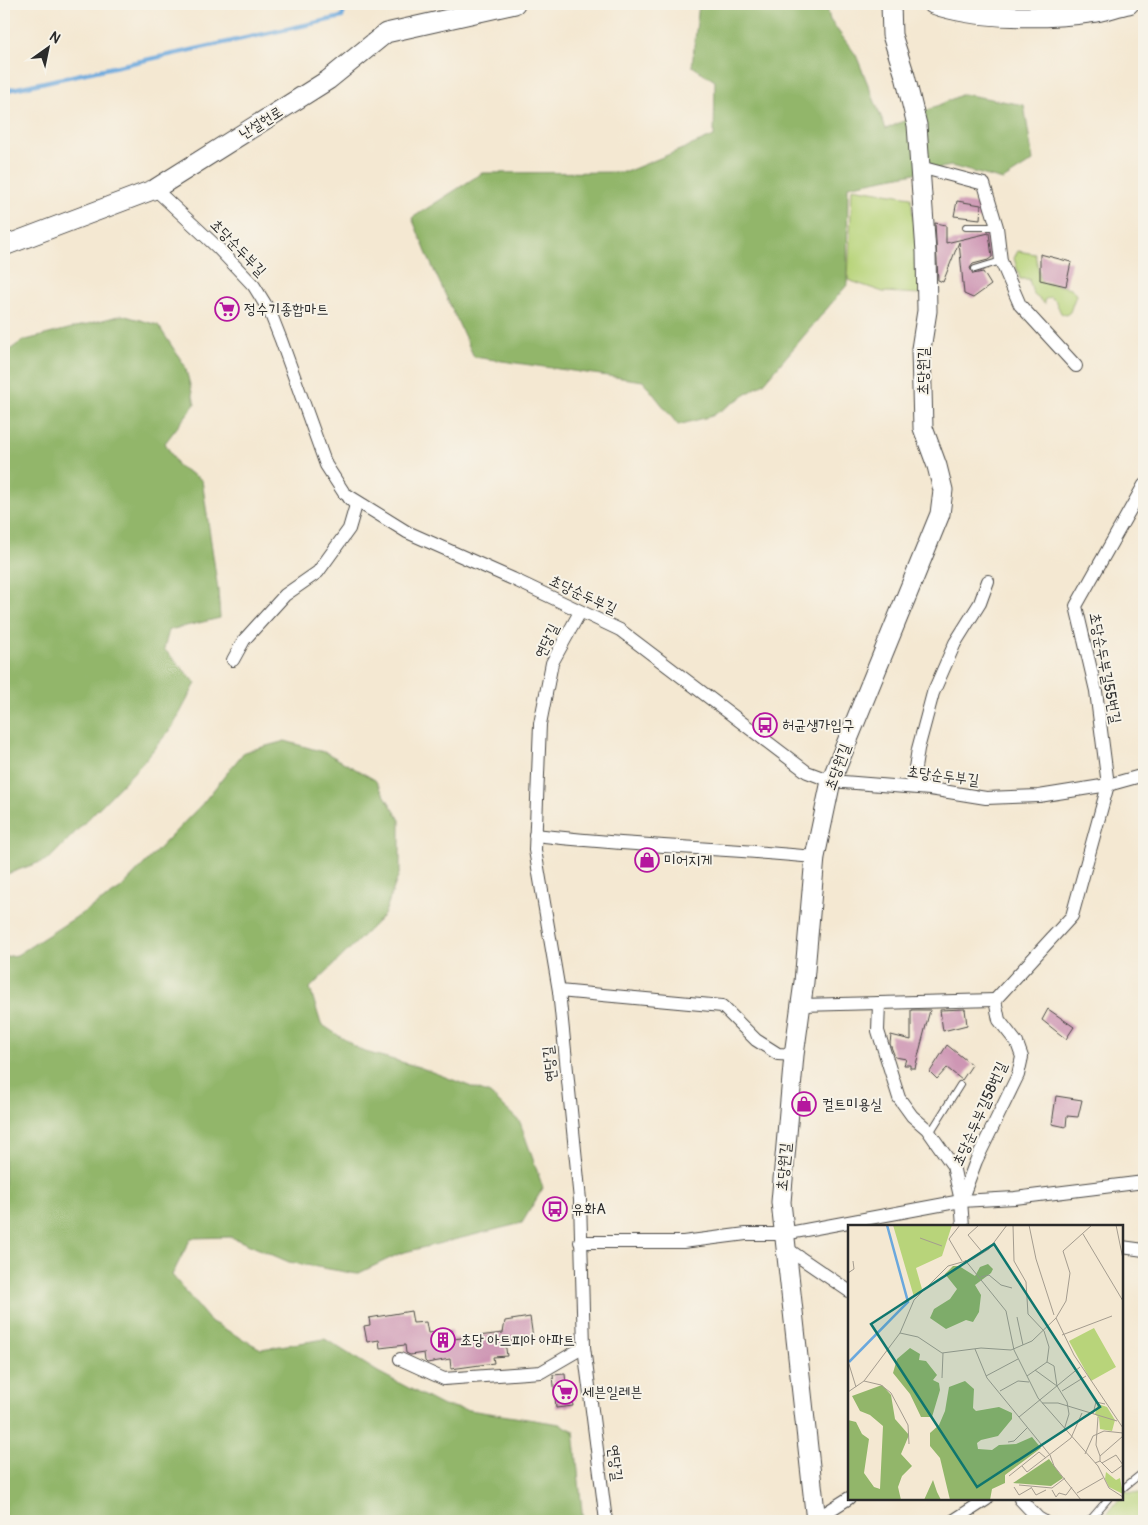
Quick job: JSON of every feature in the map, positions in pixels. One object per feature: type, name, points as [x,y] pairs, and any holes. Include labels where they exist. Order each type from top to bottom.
[{"type":"street","name":"난설헌로","points":[[4,246],[155,190],[328,80],[386,33],[515,4]]},
{"type":"street","name":"초당원길","points":[[816,1520],[781,1202],[794,1055],[801,1005],[815,858],[831,781],[940,514],[943,490],[937,466],[923,428],[921,349],[927,311],[926,252],[917,125],[905,76],[892,35],[892,4]]},
{"type":"street","points":[[933,4],[949,10],[1008,16],[1040,13],[1096,12],[1129,4]]},
{"type":"street","points":[[920,167],[984,184],[997,227],[1001,260],[1020,305],[1076,366]]},
{"type":"street","name":"초당순두부길","points":[[155,190],[218,248],[254,286],[270,312],[326,465],[344,493],[407,532],[513,579],[620,630],[745,727],[807,772],[831,781],[912,788],[986,798],[1039,796],[1108,785],[1144,775]]},
{"type":"street","name":"초당순두부길55번길","points":[[1108,785],[1096,691],[1076,606],[1144,485]]},
{"type":"street","points":[[233,660],[244,640],[284,596],[318,572],[349,529],[356,504],[344,493]]},
{"type":"street","points":[[912,788],[918,749],[933,693],[955,643],[980,603],[988,581]]},
{"type":"street","name":"연당길","points":[[580,612],[552,663],[540,724],[535,850],[559,991],[580,1200],[584,1347],[606,1521]]},
{"type":"street","points":[[801,1005],[995,1000],[1072,916],[1108,785]]},
{"type":"street","points":[[535,835],[599,843],[772,853],[815,858]]},
{"type":"street","points":[[559,991],[722,1006],[756,1040],[778,1054],[794,1055]]},
{"type":"street","name":"초당순두부길58번길","points":[[963,1225],[961,1201],[976,1161],[1018,1075],[1022,1057],[1017,1043],[999,1020],[995,1000]]},
{"type":"street","points":[[879,1003],[878,1031],[899,1098],[912,1116],[930,1133],[952,1166],[961,1201]]},
{"type":"street","points":[[855,1225],[961,1201],[1015,1198],[1144,1182]]},
{"type":"street","points":[[580,1242],[684,1242],[746,1234],[785,1241],[848,1227]]},
{"type":"street","points":[[785,1241],[848,1290]]},
{"type":"street","points":[[1123,1247],[1144,1250]]},
{"type":"street","points":[[400,1359],[444,1379],[492,1376],[541,1372],[584,1347]]},
{"type":"street","points":[[816,1520],[848,1499]]},
{"type":"street","points":[[953,1521],[985,1500]]},
{"type":"street","points":[[1021,1500],[1043,1521]]},
{"type":"lane","points":[[966,227],[997,227]]},
{"type":"lane","points":[[975,269],[1001,260]]},
{"type":"lane","points":[[930,1133],[960,1085]]},
{"type":"lane","points":[[1123,1488],[1142,1473],[1144,1475]]},
{"type":"lane","points":[[1089,1521],[1107,1500]]},
{"type":"green space","points":[[699,4],[826,4],[830,20],[856,55],[886,129],[963,94],[1024,105],[1033,161],[1003,180],[951,166],[848,186],[847,285],[764,383],[712,416],[678,425],[643,381],[474,357],[412,218],[482,173],[626,172],[714,136],[715,81],[692,66]]},
{"type":"green space","points":[[852,188],[911,197],[921,294],[883,292],[848,280]]},
{"type":"green space","points":[[1018,251],[1035,254],[1041,282],[1071,288],[1076,295],[1070,312],[1066,315],[1061,313],[1055,300],[1050,297],[1044,300],[1045,304],[1033,294],[1029,279],[1020,279],[1014,258]]},
{"type":"green space","points":[[122,315],[158,325],[185,366],[195,404],[165,443],[178,466],[202,480],[218,590],[220,618],[169,630],[164,649],[196,683],[173,726],[139,767],[49,859],[7,874],[4,873],[4,354],[22,341]]},
{"type":"green space","points":[[285,741],[327,753],[375,780],[400,820],[400,871],[384,915],[310,988],[321,1024],[362,1051],[419,1067],[490,1094],[520,1122],[543,1188],[522,1223],[401,1253],[357,1274],[289,1262],[231,1237],[191,1238],[172,1275],[210,1321],[261,1349],[325,1339],[378,1372],[443,1406],[560,1424],[574,1431],[583,1521],[4,1521],[4,957],[17,955],[120,889],[202,804],[244,752]]},
{"type":"green space","points":[[1124,1491],[1144,1494],[1144,1521],[1102,1521],[1118,1500],[1123,1500]]},
{"type":"building","points":[[957,201],[981,205],[980,219],[954,216]]},
{"type":"building","points":[[935,223],[946,225],[946,243],[989,233],[992,257],[973,264],[970,268],[973,274],[983,272],[991,285],[973,298],[964,294],[959,242],[943,282],[938,280]]},
{"type":"building","points":[[1040,254],[1071,262],[1066,286],[1040,280]]},
{"type":"building","points":[[965,1009],[967,1025],[943,1031],[940,1010]]},
{"type":"building","points":[[1048,1009],[1074,1027],[1066,1039],[1042,1020]]},
{"type":"building","points":[[911,1010],[930,1010],[915,1068],[910,1068],[910,1065],[904,1065],[906,1059],[895,1057],[890,1044],[891,1035],[911,1040]]},
{"type":"building","points":[[947,1045],[972,1065],[962,1080],[947,1068],[937,1079],[930,1072]]},
{"type":"building","points":[[1056,1096],[1082,1100],[1078,1117],[1067,1116],[1066,1127],[1052,1124]]},
{"type":"building","name":"초당 아트피아 아파트","points":[[411,1311],[413,1323],[426,1322],[428,1333],[452,1330],[453,1339],[503,1333],[505,1321],[530,1317],[533,1338],[505,1342],[507,1356],[493,1357],[494,1363],[451,1369],[450,1359],[427,1363],[424,1353],[410,1355],[406,1353],[405,1345],[380,1348],[379,1340],[367,1342],[364,1326],[370,1325],[369,1318]]},
{"type":"building","name":"세븐일레븐","points":[[565,1374],[566,1384],[574,1384],[576,1400],[572,1400],[573,1406],[556,1408],[553,1375]]},
{"type":"waterway","points":[[4,91],[342,17],[346,4]]},
{"type":"place","name":"정수기종합마트","points":[[227,309]]},
{"type":"place","name":"허균생가입구","points":[[765,725]]},
{"type":"place","name":"미어지게","points":[[647,860]]},
{"type":"place","name":"컬트미용실","points":[[804,1104]]},
{"type":"place","name":"유화A","points":[[555,1209]]},
{"type":"place","name":"초당 아트피아 아파트","points":[[443,1340]]},
{"type":"place","name":"세븐일레븐","points":[[565,1392]]}]
